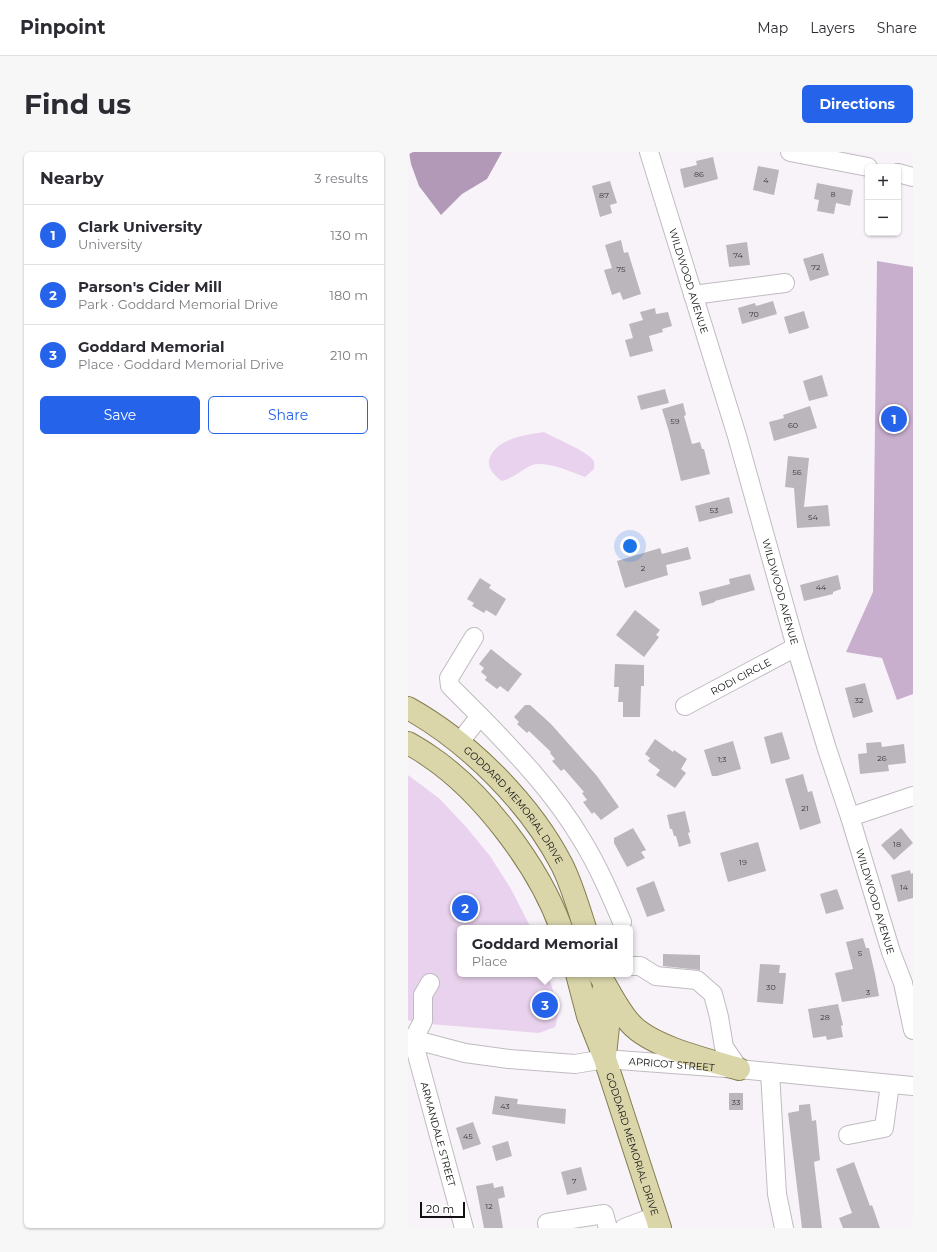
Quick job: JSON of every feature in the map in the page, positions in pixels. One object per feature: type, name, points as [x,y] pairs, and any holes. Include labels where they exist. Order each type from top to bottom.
[{"type":"main road","name":"GODDARD MEMORIAL DRIVE","points":[[408,708],[424,717],[459,743],[498,779],[520,802],[562,864],[584,925]]},
{"type":"main road","name":"GODDARD MEMORIAL DRIVE","points":[[408,743],[429,756],[461,782],[490,812],[514,843],[531,869],[546,895],[560,925]]},
{"type":"main road","name":"GODDARD MEMORIAL DRIVE","points":[[577,977],[588,1016],[605,1059],[658,1222]]},
{"type":"main road","name":"GODDARD MEMORIAL DRIVE","points":[[600,977],[609,1017],[605,1059]]},
{"type":"main road","points":[[601,977],[624,1016],[641,1032],[674,1049],[739,1069]]},
{"type":"street","name":"WILDWOOD AVENUE","points":[[649,152],[736,436],[796,647],[827,749],[850,817],[891,952],[908,981],[913,1030]]},
{"type":"street","points":[[790,152],[865,166]]},
{"type":"street","points":[[901,174],[913,177]]},
{"type":"street","points":[[693,295],[785,282]]},
{"type":"street","points":[[474,637],[449,678],[450,686],[510,746],[551,795],[582,839],[601,874],[622,922]]},
{"type":"street","name":"RODI CIRCLE","points":[[685,706],[796,647]]},
{"type":"street","points":[[459,743],[480,716]]},
{"type":"street","points":[[850,817],[913,796]]},
{"type":"street","points":[[633,966],[640,966],[656,976],[697,980],[713,994],[719,1017],[724,1047],[739,1069]]},
{"type":"street","points":[[410,1039],[423,1021],[423,995],[430,983]]},
{"type":"street","name":"APRICOT STREET","points":[[410,1039],[465,1053],[495,1058],[575,1064],[605,1059],[739,1069],[913,1086]]},
{"type":"street","name":"ARMANDALE STREET","points":[[410,1039],[464,1228]]},
{"type":"street","points":[[770,1072],[777,1194],[784,1228]]},
{"type":"street","points":[[848,1135],[884,1128],[890,1084]]},
{"type":"street","points":[[548,1228],[547,1223],[604,1214],[608,1228]]},
{"type":"street","points":[[624,1228],[658,1222]]},
{"type":"shaded area","points":[[409,152],[502,152],[487,179],[462,194],[441,215],[419,186],[411,164]]},
{"type":"shaded area","points":[[877,261],[913,267],[913,694],[897,700],[882,658],[846,652],[873,592]]},
{"type":"shaded area","points":[[544,432],[590,456],[594,461],[594,469],[585,477],[558,467],[536,464],[506,480],[502,481],[497,477],[490,467],[489,461],[497,448],[511,439]]},
{"type":"shaded area","points":[[408,775],[440,799],[490,856],[511,889],[529,925],[457,925],[457,977],[549,977],[559,1011],[555,1027],[539,1033],[417,1023],[408,1020]]},
{"type":"building","points":[[713,157],[718,179],[684,188],[680,169],[697,165],[696,161]]},
{"type":"building","points":[[758,166],[779,170],[774,195],[753,190]]},
{"type":"building","points":[[610,181],[617,203],[610,205],[612,213],[600,217],[592,186]]},
{"type":"building","points":[[817,183],[853,190],[850,206],[836,203],[834,214],[817,211],[819,200],[814,199]]},
{"type":"building","points":[[621,240],[624,253],[628,252],[641,294],[623,300],[620,292],[612,295],[604,270],[612,268],[605,245]]},
{"type":"building","points":[[747,242],[750,265],[729,267],[726,245]]},
{"type":"building","points":[[823,253],[829,275],[810,281],[803,259]]},
{"type":"building","points":[[773,301],[777,314],[742,324],[738,308],[755,303],[756,306]]},
{"type":"building","points":[[655,308],[656,314],[668,312],[672,326],[662,329],[663,332],[649,336],[653,351],[630,357],[625,340],[633,338],[629,324],[643,320],[640,312]]},
{"type":"building","points":[[804,311],[809,328],[789,334],[784,317]]},
{"type":"building","points":[[822,375],[828,396],[809,401],[803,381]]},
{"type":"building","points":[[665,389],[669,403],[641,410],[637,396]]},
{"type":"building","points":[[683,403],[686,415],[684,416],[692,444],[700,442],[702,449],[704,449],[710,474],[681,481],[662,409]]},
{"type":"building","points":[[810,406],[817,428],[774,441],[769,422],[784,418],[783,415]]},
{"type":"building","points":[[788,456],[809,458],[804,507],[828,505],[830,526],[797,528],[794,488],[785,487]]},
{"type":"building","points":[[729,497],[733,513],[699,522],[695,506]]},
{"type":"building","points":[[688,547],[691,559],[666,565],[668,575],[625,588],[617,561],[660,548],[662,554]]},
{"type":"building","points":[[750,574],[755,590],[702,606],[699,592],[730,584],[729,579]]},
{"type":"building","points":[[838,575],[841,589],[833,592],[833,594],[804,601],[800,585]]},
{"type":"building","points":[[480,578],[491,585],[489,588],[506,599],[496,616],[486,610],[484,613],[472,606],[474,603],[467,599]]},
{"type":"building","points":[[635,610],[660,630],[656,635],[659,637],[644,657],[616,635]]},
{"type":"building","points":[[491,649],[522,674],[508,692],[500,686],[497,689],[485,680],[487,677],[481,672],[484,668],[479,664]]},
{"type":"building","points":[[615,664],[644,665],[644,686],[641,686],[640,717],[623,717],[623,702],[618,702],[619,687],[614,687]]},
{"type":"building","points":[[865,683],[873,712],[853,718],[845,688]]},
{"type":"building","points":[[525,705],[530,705],[551,724],[597,776],[619,807],[601,820],[594,812],[592,814],[583,802],[587,800],[582,793],[584,792],[564,769],[561,771],[552,761],[555,759],[550,753],[551,752],[529,731],[527,733],[517,724],[519,722],[514,717]]},
{"type":"building","points":[[782,732],[790,759],[771,764],[764,737]]},
{"type":"building","points":[[655,739],[673,752],[674,750],[687,759],[681,769],[686,773],[675,788],[656,775],[660,770],[648,761],[650,758],[645,754]]},
{"type":"building","points":[[733,741],[741,769],[712,776],[704,750]]},
{"type":"building","points":[[881,742],[882,747],[904,744],[906,763],[888,765],[889,771],[860,774],[858,754],[867,753],[866,743]]},
{"type":"building","points":[[803,774],[808,792],[812,791],[821,823],[800,830],[785,779]]},
{"type":"building","points":[[685,811],[691,843],[679,847],[676,836],[674,836],[672,829],[670,829],[667,815]]},
{"type":"building","points":[[633,828],[646,850],[641,852],[645,858],[627,867],[614,843],[614,838]]},
{"type":"building","points":[[901,828],[913,843],[894,860],[881,845]]},
{"type":"building","points":[[758,842],[766,871],[728,882],[720,853]]},
{"type":"building","points":[[910,870],[911,874],[913,873],[913,898],[898,902],[891,875]]},
{"type":"building","points":[[654,881],[665,911],[647,917],[636,888]]},
{"type":"building","points":[[837,889],[844,909],[826,914],[820,894]]},
{"type":"building","points":[[863,938],[866,948],[869,948],[879,996],[842,1002],[835,973],[853,969],[846,942]]},
{"type":"building","points":[[663,954],[700,955],[700,970],[663,966]]},
{"type":"building","points":[[760,964],[780,965],[779,973],[786,973],[783,1004],[757,1002]]},
{"type":"building","points":[[838,1004],[843,1025],[841,1026],[843,1037],[827,1040],[826,1036],[813,1038],[808,1009]]},
{"type":"building","points":[[729,1093],[743,1093],[743,1110],[729,1110]]},
{"type":"building","points":[[495,1096],[518,1099],[517,1104],[566,1109],[565,1124],[492,1114]]},
{"type":"building","points":[[810,1104],[812,1121],[816,1120],[820,1160],[814,1162],[822,1228],[802,1228],[788,1113],[799,1111],[799,1105]]},
{"type":"building","points":[[473,1122],[481,1144],[463,1150],[456,1128]]},
{"type":"building","points":[[508,1141],[512,1156],[496,1161],[492,1146]]},
{"type":"building","points":[[854,1162],[870,1206],[872,1205],[880,1228],[843,1228],[839,1218],[852,1213],[836,1169]]},
{"type":"building","points":[[581,1167],[587,1190],[567,1195],[561,1172]]},
{"type":"building","points":[[493,1183],[494,1188],[503,1186],[505,1197],[498,1199],[503,1228],[484,1228],[476,1186]]},
{"type":"place","name":"Clark University","points":[[894,419]]},
{"type":"place","name":"Parson's Cider Mill","points":[[465,908]]},
{"type":"place","name":"Goddard Memorial","points":[[545,1005]]}]
